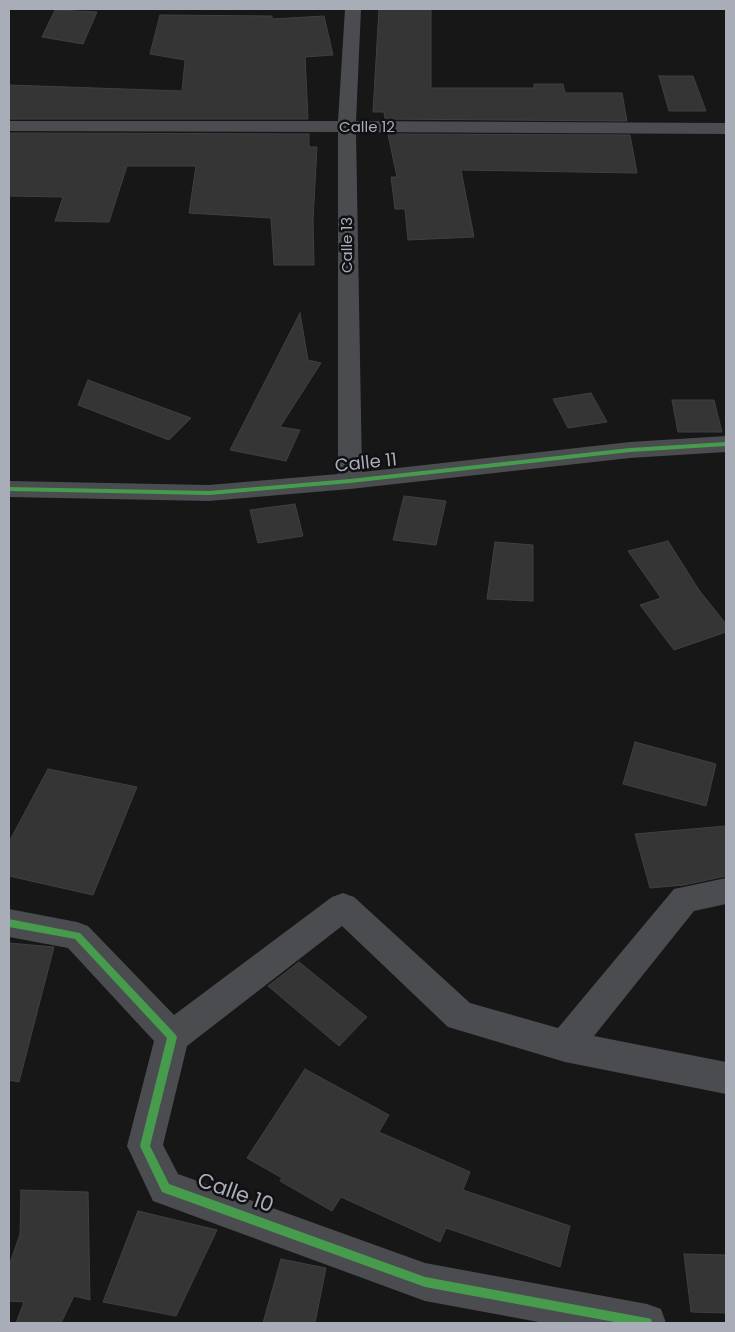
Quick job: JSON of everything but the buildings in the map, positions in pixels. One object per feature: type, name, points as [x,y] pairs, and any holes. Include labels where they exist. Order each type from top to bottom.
[{"type":"street","name":"Calle 13","points":[[350,481],[347,128],[354,9]]},
{"type":"street","name":"Calle 12","points":[[9,126],[726,128]]},
{"type":"street","name":"Calle 11","points":[[9,489],[209,493],[350,481],[630,450],[726,444]]},
{"type":"street","points":[[565,1046],[685,899],[726,891]]},
{"type":"street","points":[[9,923],[78,936],[172,1037],[343,907],[460,1016],[565,1046],[726,1078]]},
{"type":"street","name":"Calle 10","points":[[172,1037],[145,1146],[166,1188],[425,1282],[647,1323]]},
{"type":"cycle path","points":[[9,489],[209,493],[350,481],[630,450],[726,444]]},
{"type":"cycle path","points":[[9,923],[77,936],[172,1037],[145,1146],[166,1188],[425,1282],[647,1323]]}]
